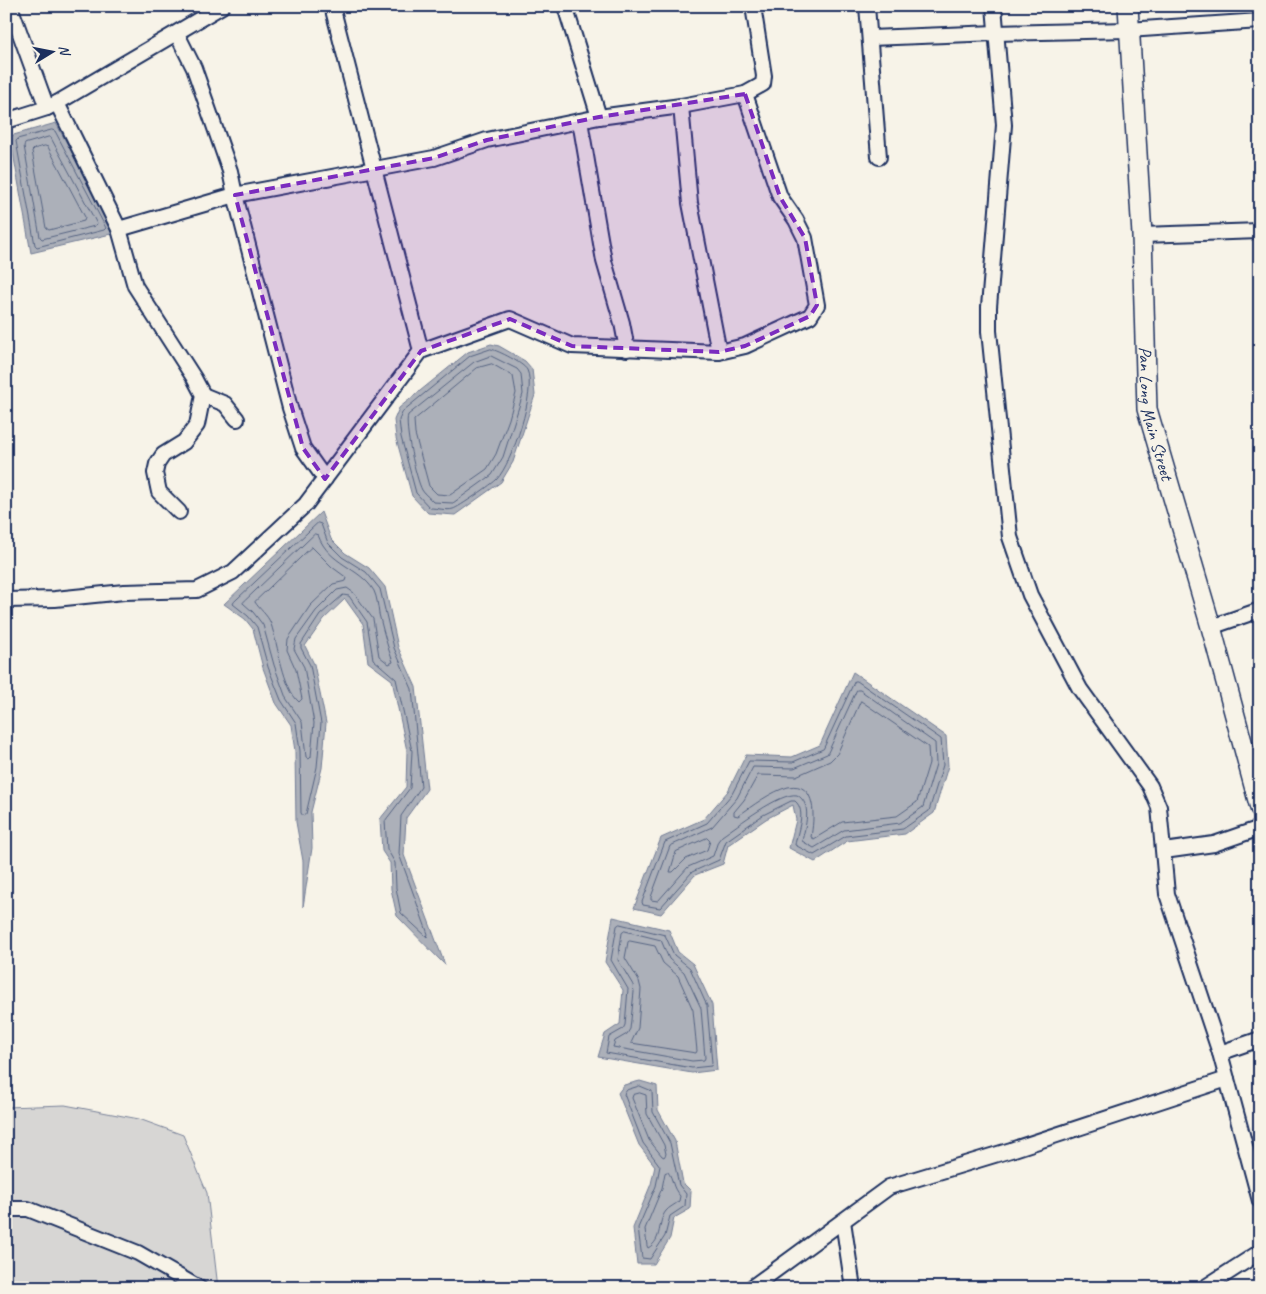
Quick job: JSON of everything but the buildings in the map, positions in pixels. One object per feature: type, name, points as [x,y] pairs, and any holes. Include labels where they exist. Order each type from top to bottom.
[{"type":"street","points":[[10,6],[52,106],[119,229],[135,286],[203,395],[224,404],[238,419]]},
{"type":"street","points":[[6,121],[52,106],[222,6]]},
{"type":"street","points":[[332,6],[421,351]]},
{"type":"street","points":[[565,6],[599,117]]},
{"type":"street","points":[[119,229],[235,195],[434,158],[486,140],[599,117],[681,106],[745,94],[763,84],[764,76],[753,6]]},
{"type":"street","points":[[867,6],[879,157]]},
{"type":"street","points":[[994,6],[1004,125],[989,306],[989,331],[1010,537],[1030,595],[1080,689],[1150,786],[1159,807],[1167,894],[1220,1053],[1260,1201]]},
{"type":"street","name":"Pan Long Main Street","points":[[1128,6],[1142,235],[1147,409],[1211,627],[1260,808]]},
{"type":"street","points":[[870,38],[1128,30],[1260,21]]},
{"type":"street","points":[[177,34],[194,68],[230,171],[290,408],[303,448],[325,478]]},
{"type":"street","points":[[6,600],[55,599],[124,592],[197,590],[232,572],[306,504],[421,351],[510,320],[572,346],[719,352],[745,346],[810,316],[817,305],[805,238],[796,220],[780,197],[745,94]]},
{"type":"street","points":[[681,106],[690,203],[719,352]]},
{"type":"street","points":[[580,121],[604,261],[622,323],[627,348]]},
{"type":"street","points":[[1142,235],[1260,232]]},
{"type":"street","points":[[179,512],[159,492],[155,473],[157,464],[164,455],[184,442],[197,425],[203,395]]},
{"type":"street","points":[[1211,627],[1260,610]]},
{"type":"street","points":[[1164,851],[1214,844],[1260,828]]},
{"type":"street","points":[[1220,1053],[1260,1039]]},
{"type":"street","points":[[751,1288],[888,1187],[1011,1150],[1227,1079]]},
{"type":"street","points":[[6,1209],[28,1209],[138,1253],[199,1288]]},
{"type":"street","points":[[843,1222],[853,1288]]},
{"type":"street","points":[[1204,1288],[1260,1252]]},
{"type":"highlighted area","points":[[745,94],[780,197],[805,238],[817,305],[810,316],[745,346],[719,352],[572,346],[510,319],[421,351],[325,479],[303,448],[235,195],[434,158],[487,140],[599,117]]},
{"type":"shaded area","points":[[65,1105],[139,1119],[183,1135],[207,1193],[218,1288],[6,1288],[6,1107]]},
{"type":"water","points":[[56,123],[115,233],[31,253],[10,136]]},
{"type":"water","points":[[491,344],[499,346],[525,361],[532,369],[535,395],[513,462],[501,482],[455,515],[428,513],[412,496],[396,438],[394,420],[399,408],[468,352]]},
{"type":"water","points":[[321,512],[331,539],[345,553],[369,568],[385,587],[398,647],[416,687],[427,789],[406,818],[404,855],[445,965],[397,916],[391,889],[390,863],[382,851],[380,819],[406,787],[407,751],[392,680],[368,662],[363,624],[345,599],[324,619],[305,646],[314,664],[326,723],[322,768],[311,812],[312,848],[303,907],[303,861],[296,822],[295,751],[291,725],[276,703],[263,668],[253,629],[245,619],[224,604]]},
{"type":"water","points":[[853,672],[946,736],[948,766],[934,813],[905,834],[847,841],[815,862],[789,848],[796,820],[793,805],[766,819],[728,845],[723,864],[695,875],[661,914],[634,908],[661,838],[704,819],[728,791],[746,755],[792,757],[820,745]]},
{"type":"water","points":[[613,917],[669,930],[678,952],[693,964],[712,1005],[717,1070],[692,1073],[598,1057],[605,1034],[620,1024],[623,990],[605,962]]},
{"type":"water","points":[[640,1081],[657,1086],[658,1110],[675,1141],[683,1183],[691,1191],[690,1209],[674,1218],[670,1238],[654,1264],[637,1264],[633,1228],[651,1184],[655,1166],[639,1145],[618,1093],[624,1085]]}]
